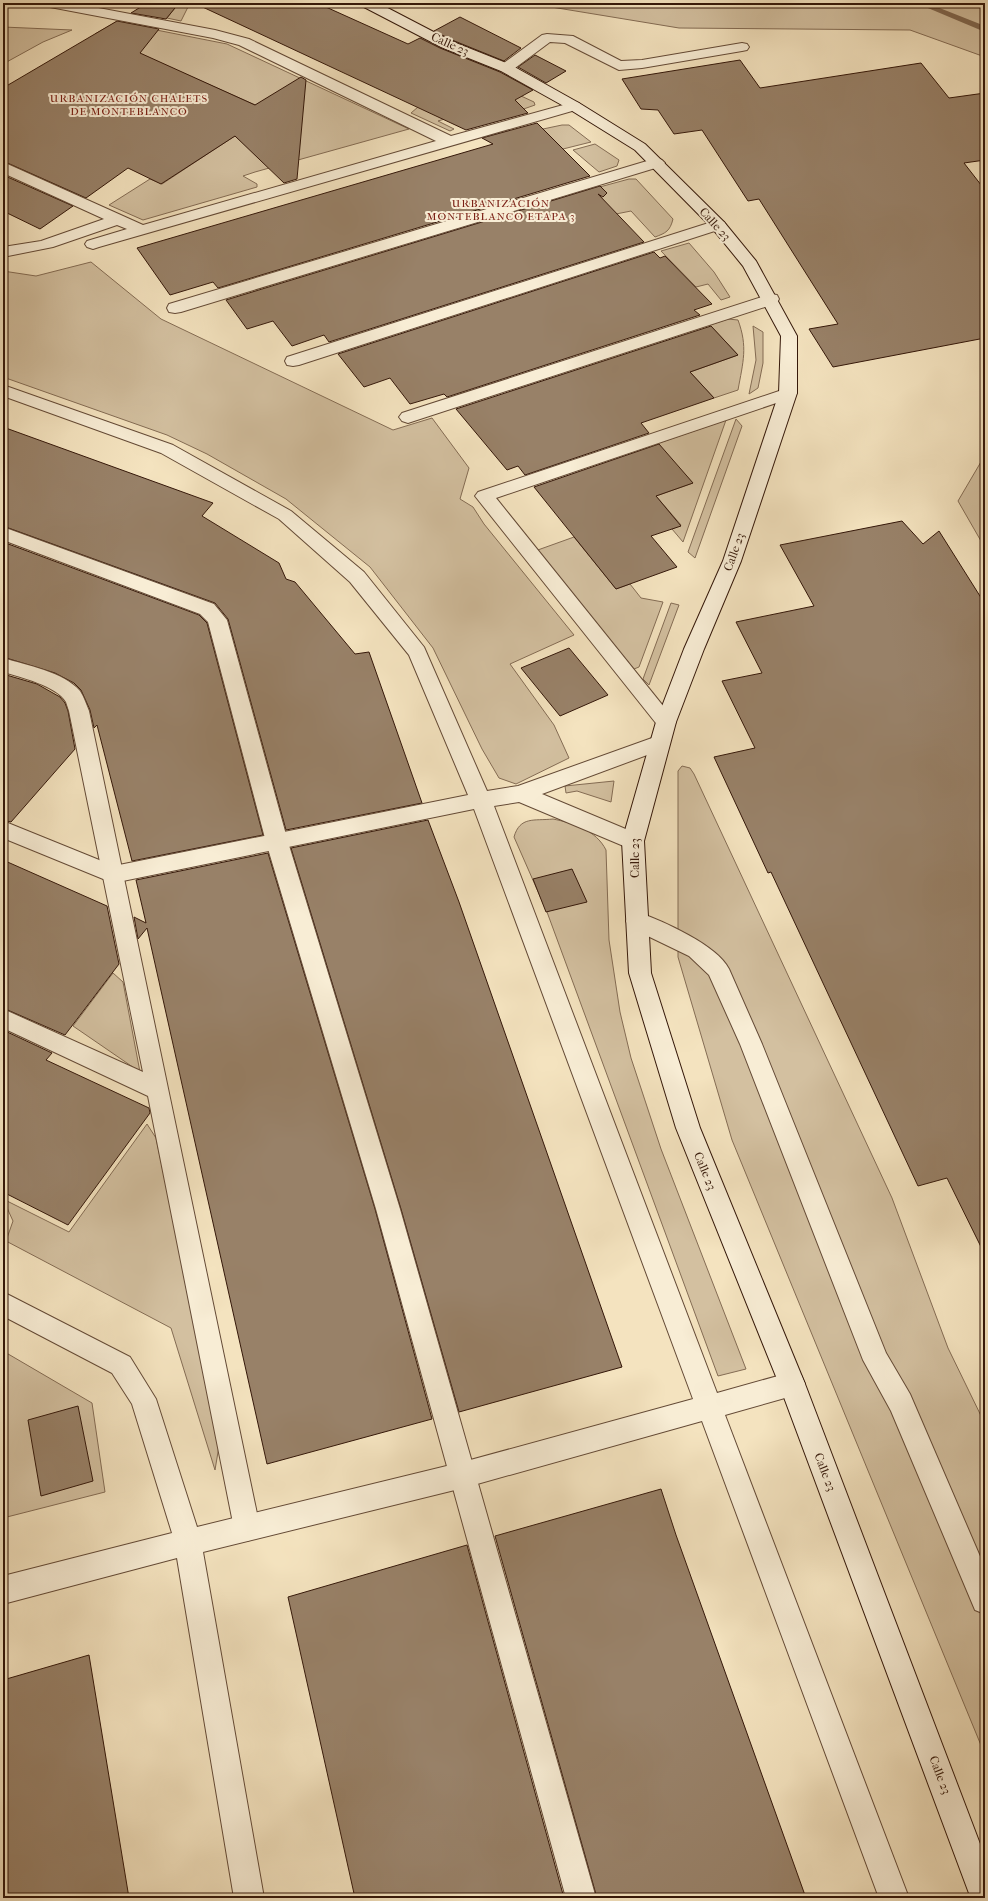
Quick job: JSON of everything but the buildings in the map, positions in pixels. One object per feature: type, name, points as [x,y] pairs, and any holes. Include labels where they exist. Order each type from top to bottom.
[{"type":"street","points":[[50,3],[215,34],[244,42],[449,141]]},
{"type":"street","name":"Calle 23","points":[[367,3],[446,44],[506,68],[574,106],[640,147],[657,162],[718,225],[750,264],[790,336],[788,393],[732,561],[694,649],[666,722],[633,841],[640,973],[688,1128],[792,1384],[985,1896]]},
{"type":"street","points":[[506,68],[547,38],[568,39],[619,66],[642,64],[742,47]]},
{"type":"street","points":[[93,244],[574,106]]},
{"type":"street","points":[[175,308],[657,162]]},
{"type":"street","points":[[3,167],[142,230]]},
{"type":"street","points":[[3,252],[20,251],[47,245],[118,219]]},
{"type":"street","points":[[293,360],[718,225]]},
{"type":"street","points":[[408,417],[770,299]]},
{"type":"street","points":[[3,390],[167,449],[285,515],[356,577],[417,652],[481,800],[894,1898]]},
{"type":"street","points":[[666,722],[484,496],[788,393]]},
{"type":"street","points":[[3,533],[109,574],[206,609],[217,620],[270,811],[277,842],[388,1209],[581,1898]]},
{"type":"street","points":[[3,665],[56,684],[67,690],[73,697],[79,711],[247,1528]]},
{"type":"street","points":[[3,829],[113,875],[481,800],[520,794],[659,743]]},
{"type":"street","points":[[520,794],[633,841]]},
{"type":"street","points":[[637,921],[697,950],[718,969],[751,1044],[876,1360],[901,1404],[985,1600]]},
{"type":"street","points":[[3,1018],[158,1090]]},
{"type":"street","points":[[3,1303],[121,1365],[143,1399],[188,1542],[249,1898]]},
{"type":"street","points":[[3,1590],[188,1542],[463,1475],[792,1384]]},
{"type":"shaded area","points":[[179,3],[190,3],[181,21],[167,18]]},
{"type":"shaded area","points":[[527,3],[985,3],[985,57],[910,30],[679,28]]},
{"type":"shaded area","points":[[116,22],[227,44],[409,129],[243,176],[257,184],[257,187],[143,220],[109,205],[150,179],[162,184],[271,112],[95,34]]},
{"type":"shaded area","points":[[3,27],[72,30],[43,42],[3,64]]},
{"type":"shaded area","points":[[506,89],[534,102],[535,105],[515,112],[498,103],[438,121],[454,129],[450,131],[411,113],[418,107]]},
{"type":"shaded area","points":[[569,125],[591,142],[563,149],[543,129]]},
{"type":"shaded area","points":[[595,144],[619,160],[617,166],[599,172],[573,150]]},
{"type":"shaded area","points":[[629,179],[636,179],[673,219],[669,229],[665,233],[655,237],[631,211],[616,214],[595,192],[596,188]]},
{"type":"shaded area","points":[[689,243],[714,272],[730,297],[721,300],[708,284],[696,287],[661,251]]},
{"type":"shaded area","points":[[91,262],[161,319],[393,430],[432,418],[469,468],[460,499],[473,507],[484,524],[574,635],[510,664],[554,725],[569,758],[516,784],[499,778],[482,749],[433,648],[370,567],[286,499],[207,454],[167,435],[3,377],[3,271],[36,276]]},
{"type":"shaded area","points":[[728,319],[738,320],[741,330],[744,347],[742,371],[738,390],[714,398],[690,372],[738,355],[710,325]]},
{"type":"shaded area","points":[[753,326],[763,332],[763,363],[758,388],[749,394],[756,360]]},
{"type":"shaded area","points":[[736,419],[742,426],[695,558],[688,552]]},
{"type":"shaded area","points":[[726,420],[683,542],[672,529],[681,525],[656,496],[693,483],[656,444]]},
{"type":"shaded area","points":[[985,455],[985,548],[958,501]]},
{"type":"shaded area","points":[[574,537],[616,589],[630,584],[641,598],[663,602],[639,667],[634,669],[535,551]]},
{"type":"shaded area","points":[[671,603],[679,605],[649,685],[643,679]]},
{"type":"shaded area","points":[[682,766],[690,768],[694,774],[892,1198],[948,1348],[985,1424],[985,1755],[732,1140],[678,957],[678,771]]},
{"type":"shaded area","points":[[614,781],[611,802],[577,791],[566,793],[565,786]]},
{"type":"shaded area","points":[[553,819],[576,825],[590,832],[602,843],[606,850],[609,940],[620,1012],[631,1058],[661,1149],[746,1369],[718,1376],[547,912],[514,837],[517,830],[524,823],[534,820]]},
{"type":"shaded area","points":[[113,973],[123,982],[140,1072],[73,1026]]},
{"type":"shaded area","points":[[147,1124],[156,1138],[220,1440],[215,1470],[171,1328],[6,1241],[13,1221],[3,1199],[69,1232]]},
{"type":"shaded area","points":[[3,1351],[92,1403],[105,1492],[3,1518]]},
{"type":"waterway","points":[[920,3],[985,29]]},
{"type":"district","name":"URBANIZACIÓN CHALETS DE MONTEBLANCO","points":[[129,104]]},
{"type":"district","name":"URBANIZACIÓN MONTEBLANCO ETAPA 3","points":[[501,209]]}]
